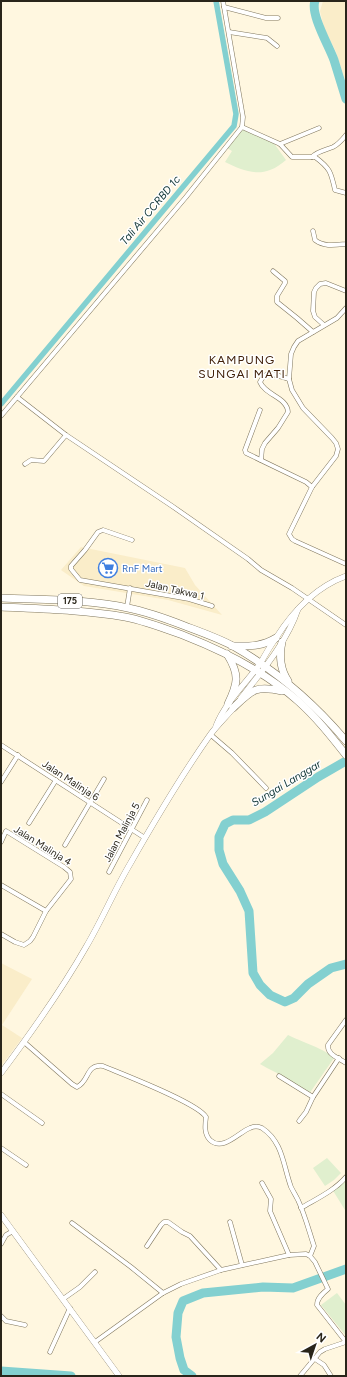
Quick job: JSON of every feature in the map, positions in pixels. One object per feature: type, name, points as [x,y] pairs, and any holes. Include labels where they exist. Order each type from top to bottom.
[{"type":"highway","name":"175","points":[[1,598],[72,601],[127,607],[170,620],[232,646],[262,664],[290,685],[317,709],[346,741]]},
{"type":"highway","name":"175","points":[[1,608],[72,611],[126,617],[166,628],[226,653],[286,692],[311,714],[346,755]]},
{"type":"highway","points":[[232,646],[256,646],[279,640],[283,674],[290,685]]},
{"type":"highway","points":[[226,653],[233,664],[237,679],[231,706]]},
{"type":"highway","points":[[231,706],[254,690],[270,688],[286,692]]},
{"type":"main road","points":[[1,1073],[65,982],[87,947],[129,865],[185,773],[216,727],[220,718],[257,672],[279,640],[289,618],[320,589],[333,581],[346,576]]},
{"type":"main road","points":[[1,1215],[119,1376]]},
{"type":"street","points":[[1,416],[186,197],[242,127],[243,118],[223,1]]},
{"type":"street","points":[[224,7],[266,18],[278,18]]},
{"type":"street","points":[[229,32],[267,38],[277,46]]},
{"type":"street","points":[[242,127],[280,144],[292,157],[312,157],[319,161],[331,174],[335,190],[346,193]]},
{"type":"street","points":[[280,144],[319,128]]},
{"type":"street","points":[[312,157],[315,153],[334,147],[346,135]]},
{"type":"street","points":[[313,231],[315,240],[320,243],[328,245],[346,244]]},
{"type":"street","points":[[273,271],[284,281],[277,296],[277,302],[313,332]]},
{"type":"street","points":[[324,325],[315,316],[313,311],[314,292],[316,288],[320,284],[326,283],[346,291]]},
{"type":"street","points":[[346,308],[337,318],[298,341],[291,354],[289,379],[292,390],[303,408],[338,446],[338,453],[312,487],[289,531],[290,537],[295,541],[346,564]]},
{"type":"street","points":[[261,460],[262,449],[265,443],[278,428],[288,412],[287,406],[280,399],[262,387],[260,382],[263,377],[269,373],[289,379]]},
{"type":"street","points":[[18,397],[66,435],[172,506],[261,570],[309,599],[346,625]]},
{"type":"street","points":[[260,410],[245,452],[248,455],[306,482],[312,487]]},
{"type":"street","points":[[25,464],[31,460],[44,461],[66,435]]},
{"type":"street","name":"Jalan Takwa 1","points":[[132,540],[103,530],[98,532],[71,566],[71,569],[80,580],[189,599],[212,606]]},
{"type":"street","points":[[127,607],[130,588]]},
{"type":"street","points":[[210,735],[232,753],[266,788]]},
{"type":"street","name":"Jalan Malinja 6","points":[[1,745],[145,838]]},
{"type":"street","points":[[1,782],[18,755]]},
{"type":"street","points":[[65,845],[104,779]]},
{"type":"street","points":[[29,823],[56,780]]},
{"type":"street","name":"Jalan Malinja 5","points":[[109,872],[147,800]]},
{"type":"street","name":"Jalan Malinja 4","points":[[1,842],[6,831],[55,860],[70,872],[71,879],[46,911]]},
{"type":"street","points":[[1,886],[46,911],[33,937],[24,945],[1,934]]},
{"type":"street","points":[[346,1020],[328,1045],[330,1053],[346,1063]]},
{"type":"street","points":[[24,1042],[77,1087],[82,1084],[93,1067],[103,1066],[152,1086],[200,1110],[206,1117],[205,1132],[212,1142],[218,1144],[229,1142],[252,1127],[262,1129],[276,1141],[284,1159],[291,1188],[301,1208],[314,1246],[310,1256]]},
{"type":"street","points":[[299,1121],[339,1058]]},
{"type":"street","points":[[279,1076],[313,1097]]},
{"type":"street","points":[[1,1094],[42,1123]]},
{"type":"street","points":[[1,1148],[26,1165]]},
{"type":"street","points":[[301,1208],[331,1191],[346,1177]]},
{"type":"street","points":[[262,1183],[271,1199],[270,1211],[289,1255]]},
{"type":"street","points":[[146,1246],[161,1225],[164,1222],[168,1222],[190,1236],[221,1270]]},
{"type":"street","points":[[230,1222],[242,1266]]},
{"type":"street","points":[[72,1223],[163,1293]]},
{"type":"street","points":[[1,1244],[6,1235],[13,1231]]},
{"type":"street","points":[[95,1342],[163,1293],[181,1284],[221,1270],[289,1255],[306,1254],[315,1262],[328,1289],[317,1300],[317,1305],[346,1342],[320,1352],[300,1376]]},
{"type":"street","points":[[63,1299],[80,1288],[95,1272]]},
{"type":"street","points":[[50,1352],[70,1308]]},
{"type":"street","points":[[1,1316],[6,1321],[24,1325]]},
{"type":"street","points":[[315,1359],[324,1365],[331,1376]]},
{"type":"shaded area","points":[[323,1],[346,1],[346,83],[336,52],[324,28],[320,11]]},
{"type":"shaded area","points":[[81,547],[185,568],[195,585],[222,615],[168,600],[84,586],[61,570]]},
{"type":"shaded area","points":[[1,963],[32,979],[2,1025],[22,1038],[1,1066]]},
{"type":"green space","points":[[242,129],[273,142],[286,160],[278,166],[264,172],[247,171],[225,162],[232,151],[227,148]]},
{"type":"green space","points":[[288,1035],[320,1049],[334,1058],[309,1094],[283,1076],[260,1064],[273,1053]]},
{"type":"green space","points":[[327,1158],[341,1173],[325,1186],[313,1168]]},
{"type":"green space","points":[[346,1176],[346,1210],[345,1210],[332,1189]]},
{"type":"green space","points":[[337,1293],[346,1305],[346,1336],[321,1305]]},
{"type":"waterway","name":"Tali Air CCRBD 1c","points":[[1,404],[234,126],[236,114],[216,1]]},
{"type":"waterway","points":[[315,1],[314,7],[317,22],[334,60],[346,99]]},
{"type":"waterway","name":"Sungai Langgar","points":[[346,761],[318,777],[265,812],[249,820],[233,820],[225,824],[219,837],[219,850],[223,864],[240,891],[249,911],[253,973],[260,985],[270,995],[285,1002],[294,998],[308,984],[331,968],[346,964]]},
{"type":"waterway","name":"Sungai Langgar","points":[[192,1376],[184,1370],[176,1337],[178,1313],[183,1301],[203,1293],[263,1287],[293,1288],[346,1269]]},
{"type":"waterway","name":"Sungai Langgar","points":[[1,1371],[71,1376]]},
{"type":"place","name":"RnF Mart","points":[[108,568]]},
{"type":"district","name":"KAMPUNG SUNGAI MATI","points":[[242,367]]}]
